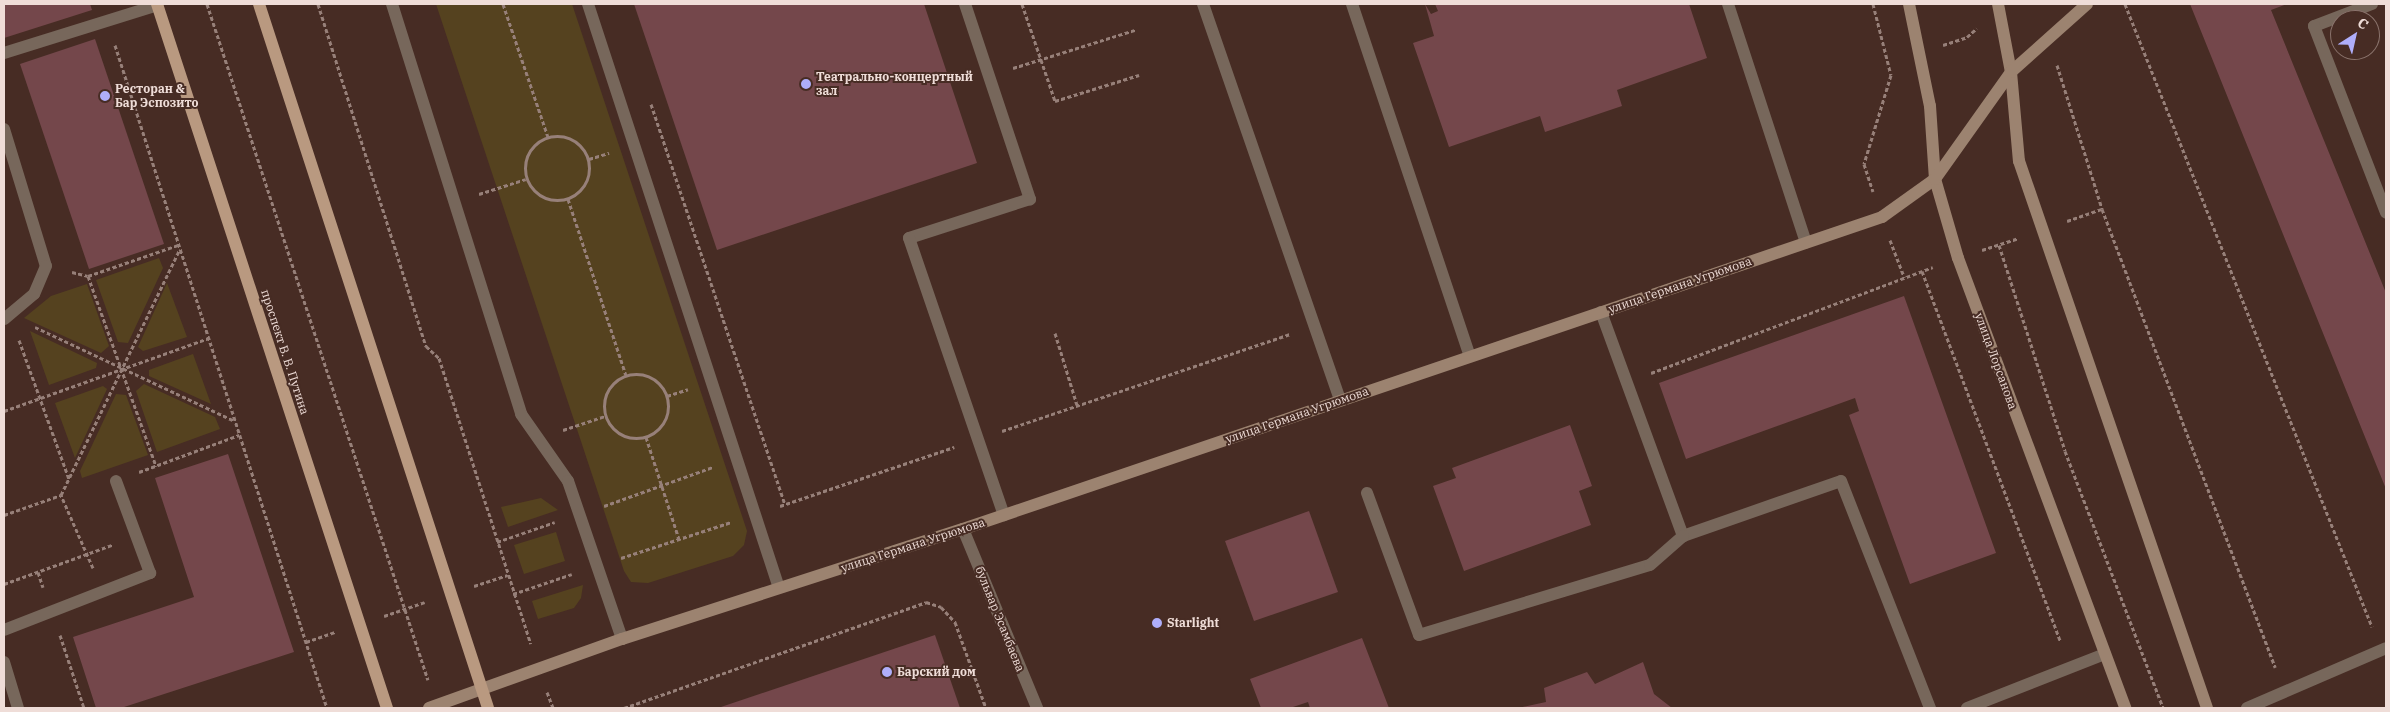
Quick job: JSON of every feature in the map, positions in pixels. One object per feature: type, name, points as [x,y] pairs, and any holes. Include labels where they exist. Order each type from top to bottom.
[{"type":"main road","name":"проспект В. В. Путина","points":[[158,4],[387,708]]},
{"type":"main road","points":[[259,4],[488,708]]},
{"type":"street","points":[[4,53],[158,4]]},
{"type":"street","points":[[392,4],[521,414],[568,481],[622,639]]},
{"type":"street","points":[[588,4],[779,588]]},
{"type":"street","points":[[965,4],[1030,199],[909,238],[1004,515]]},
{"type":"street","points":[[1203,4],[1340,400]]},
{"type":"street","points":[[1352,4],[1470,356]]},
{"type":"street","points":[[1728,4],[1806,243]]},
{"type":"street","name":"улица Лорсанова","points":[[1908,4],[1930,106],[1935,179],[1958,258],[2125,708]]},
{"type":"street","name":"улица Германа Угрюмова","points":[[432,707],[539,667],[963,529],[1882,217],[1935,179],[2011,72],[2087,4]]},
{"type":"street","points":[[2372,4],[2314,26],[2386,213]]},
{"type":"street","points":[[1999,5],[2011,72],[2019,161],[2041,230],[2207,708]]},
{"type":"street","points":[[4,129],[46,266],[34,294],[7,317]]},
{"type":"street","points":[[1601,312],[1683,536]]},
{"type":"street","points":[[4,630],[150,573],[116,481]]},
{"type":"street","points":[[1367,493],[1419,635],[1650,565],[1683,536],[1841,481],[1930,708]]},
{"type":"street","name":"бульвар Эсамбаева","points":[[963,529],[1037,708]]},
{"type":"street","points":[[2247,708],[2384,650]]},
{"type":"street","points":[[1967,708],[2105,654]]},
{"type":"street","points":[[4,662],[18,708]]},
{"type":"path","points":[[207,4],[405,609],[432,707]]},
{"type":"path","points":[[318,4],[426,346],[439,358],[496,542],[553,708]]},
{"type":"path","points":[[504,4],[548,137]]},
{"type":"path","points":[[1022,4],[1055,101],[1139,75]]},
{"type":"path","points":[[1864,164],[1891,75],[1872,4]]},
{"type":"path","points":[[2125,4],[2384,650]]},
{"type":"path","points":[[1887,62],[1967,37],[1999,5]]},
{"type":"path","points":[[107,21],[327,708]]},
{"type":"path","points":[[989,76],[1135,30]]},
{"type":"path","points":[[2049,39],[2102,209],[2284,693]]},
{"type":"path","points":[[650,100],[785,504]]},
{"type":"path","points":[[565,136],[580,145],[588,159],[589,176],[581,190],[568,199],[551,200],[536,193],[526,179],[525,162],[533,146],[548,137],[565,136]]},
{"type":"path","points":[[454,203],[526,179]]},
{"type":"path","points":[[568,199],[626,375]]},
{"type":"path","points":[[1626,382],[1813,315],[1922,271],[2102,209]]},
{"type":"path","points":[[1998,244],[2065,451],[2163,708]]},
{"type":"path","points":[[46,266],[88,276],[179,246]]},
{"type":"path","points":[[4,515],[61,495],[123,369],[179,246]]},
{"type":"path","points":[[1922,271],[2070,668]]},
{"type":"path","points":[[88,276],[123,369],[156,466]]},
{"type":"path","points":[[7,317],[236,421]]},
{"type":"path","points":[[7,317],[40,399],[69,479]]},
{"type":"path","points":[[513,594],[1315,326]]},
{"type":"path","points":[[1055,333],[1078,405]]},
{"type":"path","points":[[4,411],[209,338]]},
{"type":"path","points":[[626,375],[650,378],[667,396],[668,413],[660,428],[646,437],[630,438],[615,430],[605,416],[604,399],[612,384],[626,375]]},
{"type":"path","points":[[538,438],[605,416]]},
{"type":"path","points":[[116,481],[239,435]]},
{"type":"path","points":[[646,437],[679,539]]},
{"type":"path","points":[[496,542],[767,449]]},
{"type":"path","points":[[61,495],[88,554],[102,592]]},
{"type":"path","points":[[4,584],[136,536]]},
{"type":"path","points":[[38,572],[84,708]]},
{"type":"path","points":[[306,642],[507,575]]},
{"type":"path","points":[[624,708],[926,602],[941,607],[955,622],[986,708]]},
{"type":"shaded area","points":[[436,4],[572,4],[747,531],[744,545],[733,556],[648,583],[631,582],[624,571]]},
{"type":"shaded area","points":[[159,258],[163,268],[128,343],[118,342],[96,280]]},
{"type":"shaded area","points":[[167,283],[187,337],[143,351],[138,347]]},
{"type":"shaded area","points":[[87,284],[109,346],[101,353],[24,318],[51,296]]},
{"type":"shaded area","points":[[30,331],[97,363],[96,368],[49,385]]},
{"type":"shaded area","points":[[193,354],[211,404],[149,376],[149,370]]},
{"type":"shaded area","points":[[144,384],[215,417],[220,429],[157,452],[136,391]]},
{"type":"shaded area","points":[[103,386],[107,389],[75,458],[55,403]]},
{"type":"shaded area","points":[[116,394],[126,395],[148,455],[82,478],[80,471]]},
{"type":"shaded area","points":[[541,498],[558,510],[508,527],[501,507]]},
{"type":"shaded area","points":[[556,532],[565,561],[524,574],[514,545]]},
{"type":"shaded area","points":[[583,585],[581,598],[574,608],[538,619],[532,601]]},
{"type":"building","points":[[4,4],[90,4],[92,10],[4,38]]},
{"type":"building","name":"Театрально-концертный зал","points":[[634,4],[924,4],[977,163],[717,250]]},
{"type":"building","points":[[1425,4],[1431,14],[1438,11],[1435,4],[1689,4],[1707,58],[1617,90],[1622,106],[1545,132],[1540,116],[1449,147],[1413,43],[1434,36]]},
{"type":"building","points":[[2190,4],[2287,4],[2271,10],[2386,293],[2386,489]]},
{"type":"building","points":[[95,39],[164,244],[89,269],[20,64]]},
{"type":"building","points":[[1904,296],[1996,553],[1910,584],[1849,415],[1859,411],[1855,398],[1686,459],[1659,383]]},
{"type":"building","points":[[1570,425],[1592,486],[1579,491],[1591,525],[1464,571],[1433,486],[1456,478],[1452,468]]},
{"type":"building","points":[[228,454],[294,652],[121,708],[96,708],[73,637],[194,597],[155,478]]},
{"type":"building","points":[[1309,511],[1338,592],[1254,621],[1225,541]]},
{"type":"building","name":"Барский дом","points":[[935,635],[960,708],[718,708]]},
{"type":"building","points":[[1362,638],[1389,708],[1310,708],[1308,702],[1290,708],[1261,708],[1250,679]]},
{"type":"building","points":[[1643,662],[1654,694],[1672,708],[1518,708],[1546,702],[1544,688],[1587,672],[1595,684]]},
{"type":"place","name":"Театрально-концертный зал","points":[[806,84]]},
{"type":"place","name":"Ресторан & Бар Эспозито","points":[[105,96]]},
{"type":"place","name":"Starlight","points":[[1157,623]]},
{"type":"place","name":"Барский дом","points":[[887,672]]}]
